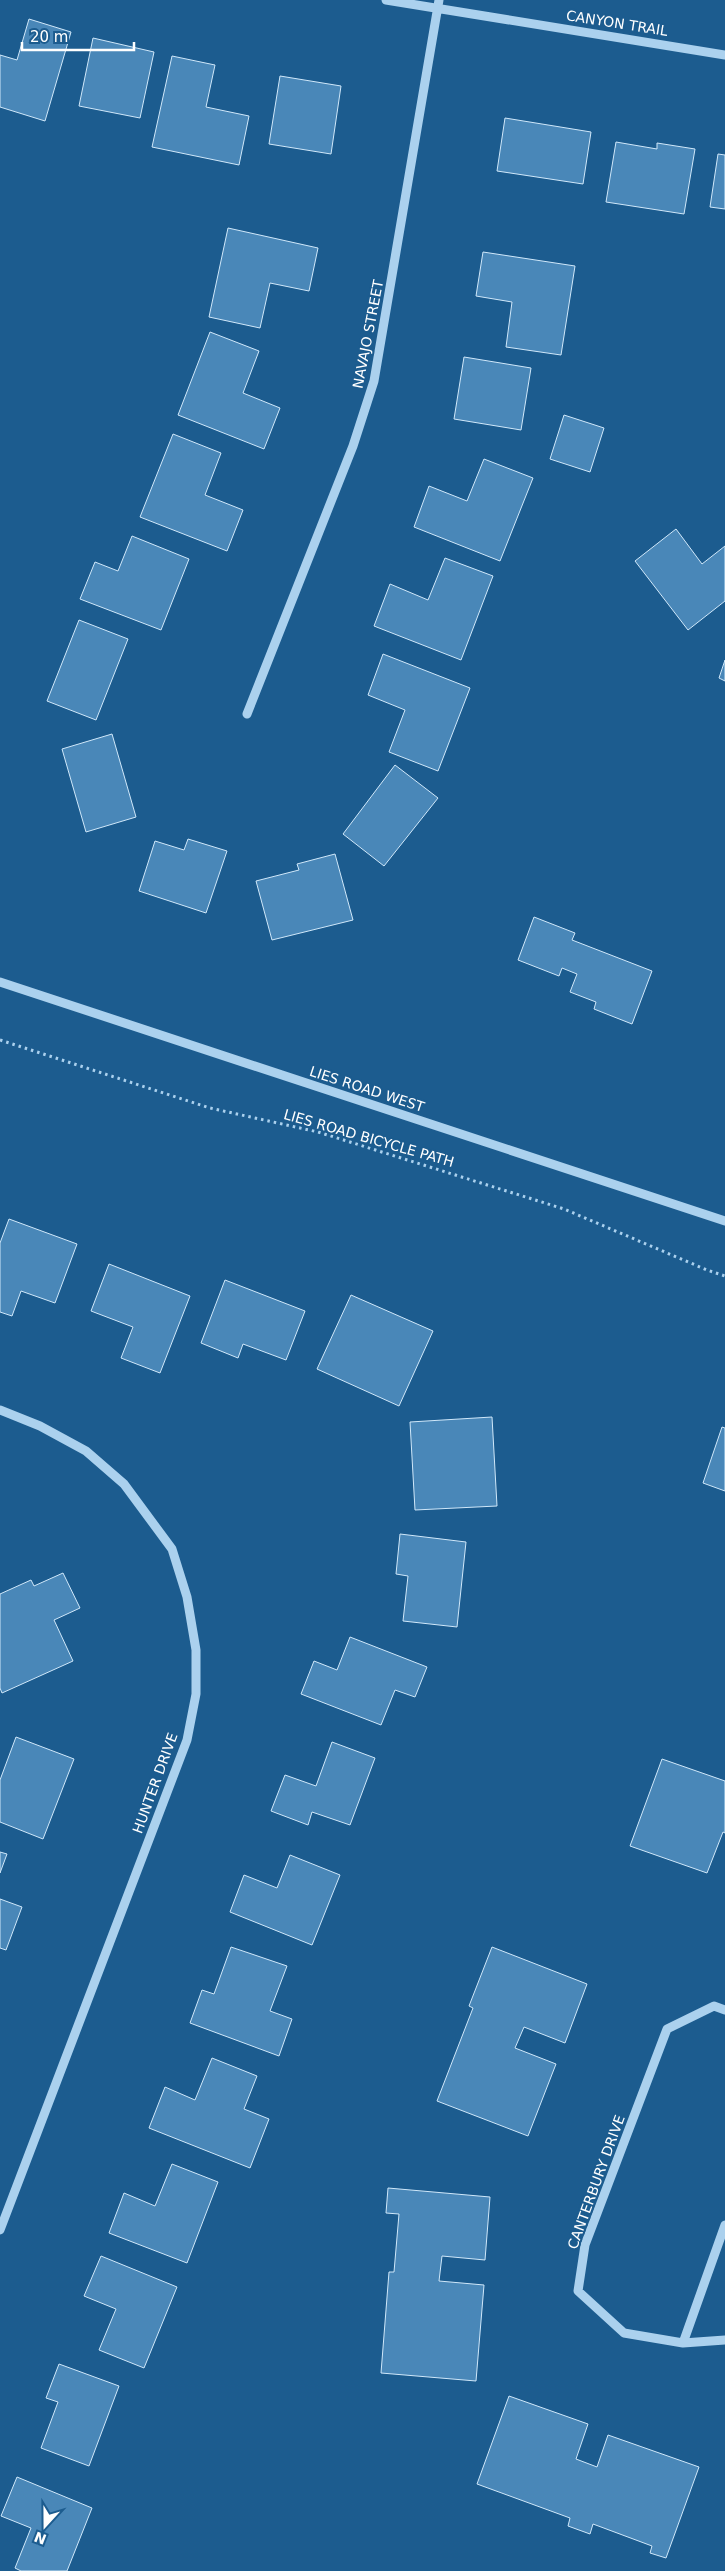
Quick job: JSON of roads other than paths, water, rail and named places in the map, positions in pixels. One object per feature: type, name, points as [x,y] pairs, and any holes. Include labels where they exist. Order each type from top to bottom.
[{"type":"street","name":"CANYON TRAIL","points":[[386,0],[438,4],[725,54]]},
{"type":"street","name":"NAVAJO STREET","points":[[247,714],[354,446],[374,381],[438,4]]},
{"type":"street","name":"LIES ROAD WEST","points":[[0,982],[725,1221]]},
{"type":"street","name":"HUNTER DRIVE","points":[[0,1410],[40,1426],[86,1451],[124,1484],[172,1549],[187,1597],[196,1650],[196,1694],[187,1740],[0,2230]]},
{"type":"street","name":"CANTERBURY DRIVE","points":[[725,2010],[714,2006],[667,2030],[586,2245],[578,2291],[624,2333],[684,2343],[725,2340]]},
{"type":"street","points":[[684,2343],[725,2225]]}]
